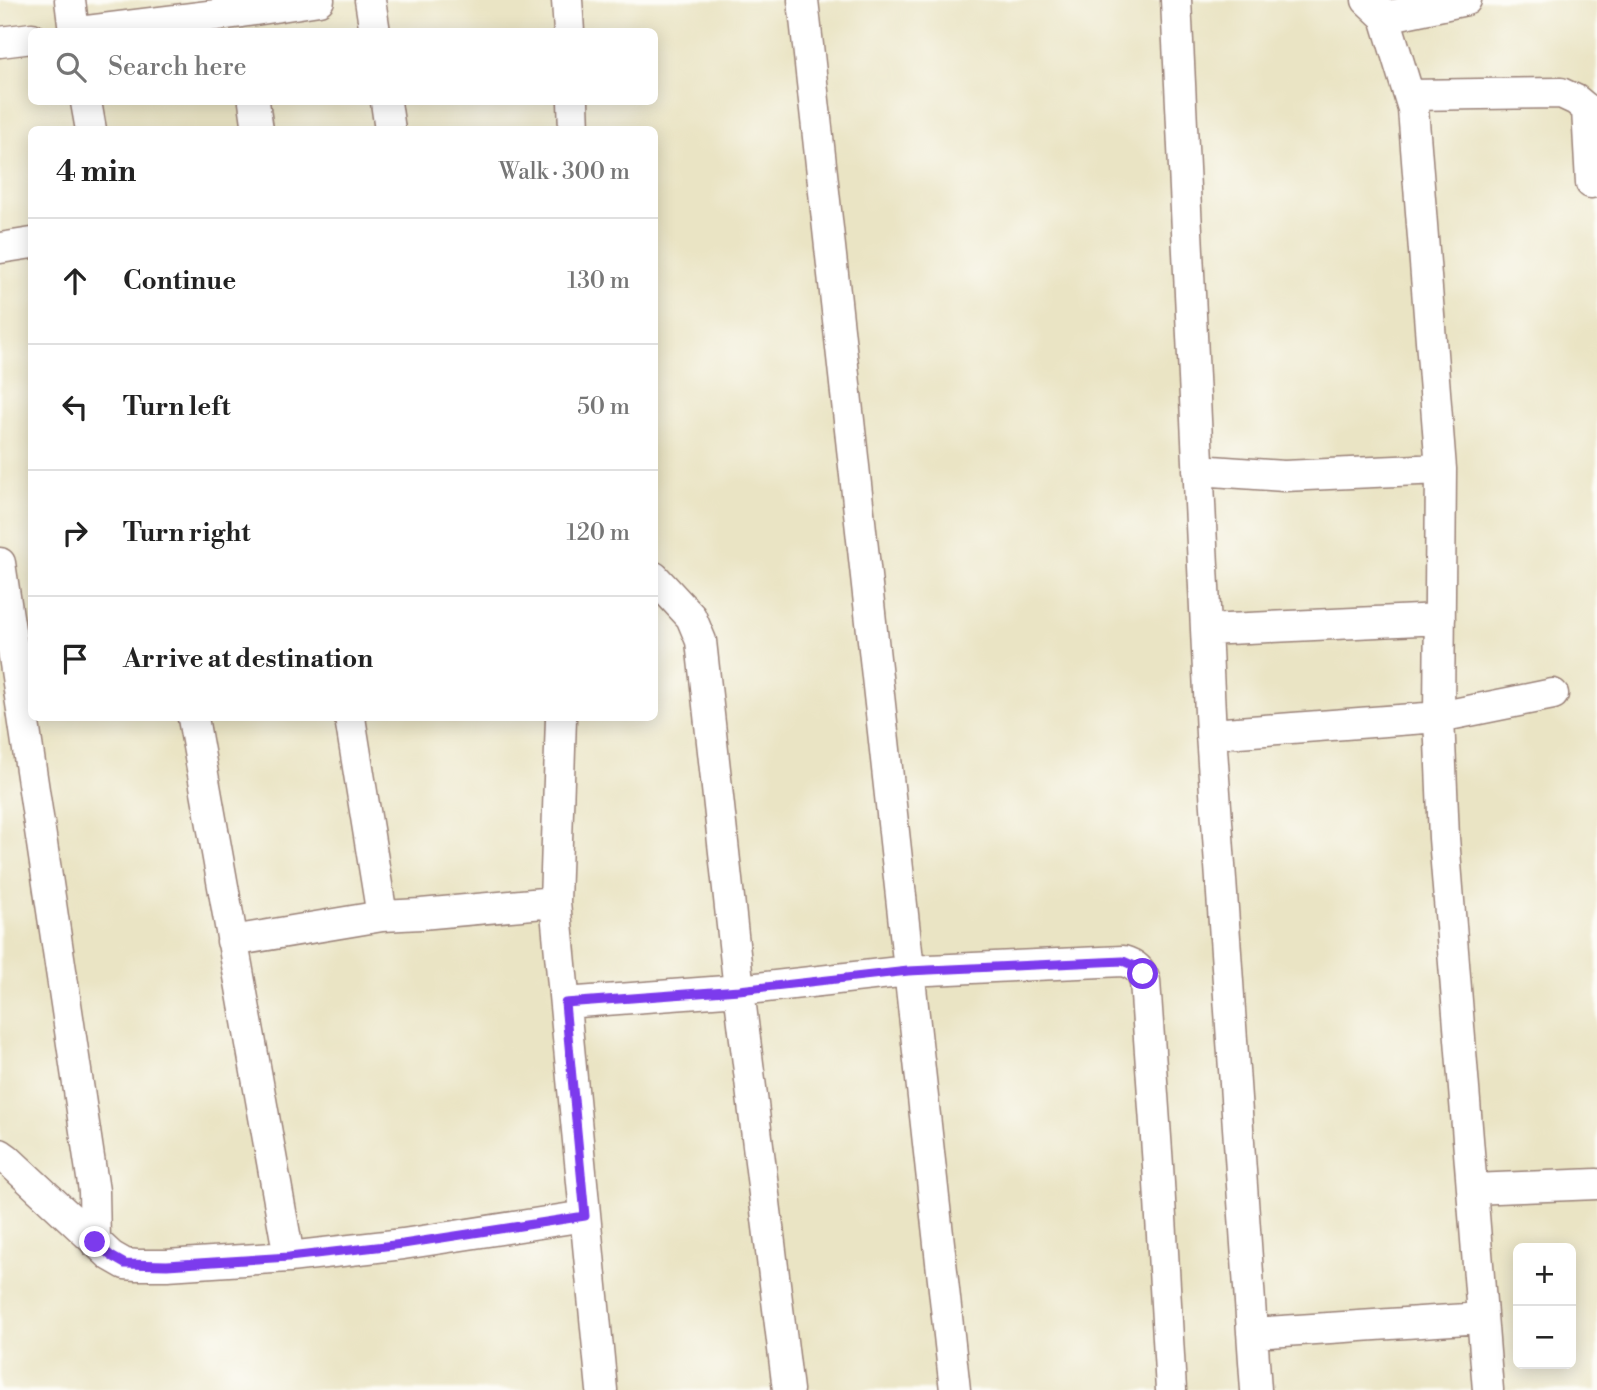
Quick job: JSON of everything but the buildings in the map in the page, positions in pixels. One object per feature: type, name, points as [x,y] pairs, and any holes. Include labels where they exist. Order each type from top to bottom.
[{"type":"street","points":[[70,0],[76,28]]},
{"type":"street","points":[[143,28],[242,22],[319,0]]},
{"type":"street","points":[[370,0],[374,28]]},
{"type":"street","points":[[567,0],[569,28]]},
{"type":"street","points":[[803,0],[955,1390]]},
{"type":"street","points":[[1176,0],[1211,734],[1256,1390]]},
{"type":"street","points":[[1466,0],[1376,8],[1413,109],[1441,469],[1439,717],[1444,838],[1488,1390]]},
{"type":"street","points":[[0,42],[28,38]]},
{"type":"street","points":[[1409,95],[1561,93],[1576,100],[1587,109],[1591,183]]},
{"type":"street","points":[[87,105],[90,126]]},
{"type":"street","points":[[254,105],[257,126]]},
{"type":"street","points":[[386,105],[389,126]]},
{"type":"street","points":[[573,105],[574,126]]},
{"type":"street","points":[[0,247],[28,244]]},
{"type":"street","points":[[1198,470],[1284,476],[1441,469]]},
{"type":"street","points":[[0,563],[94,1191],[95,1242]]},
{"type":"street","points":[[658,582],[691,617],[701,641],[739,990],[788,1390]]},
{"type":"street","points":[[1206,630],[1440,619]]},
{"type":"street","points":[[1211,734],[1439,717],[1553,694]]},
{"type":"street","points":[[194,721],[289,1257]]},
{"type":"street","points":[[350,721],[382,916]]},
{"type":"street","points":[[561,721],[555,902],[602,1390]]},
{"type":"street","points":[[232,941],[382,916],[555,902]]},
{"type":"street","points":[[565,1003],[739,990],[908,971],[1123,961],[1137,967],[1145,981],[1171,1390]]},
{"type":"street","points":[[0,1154],[95,1242],[125,1264],[167,1265],[289,1257],[403,1244],[585,1216]]},
{"type":"street","points":[[1472,1189],[1597,1184]]},
{"type":"street","points":[[1252,1333],[1482,1318]]},
{"type":"route","points":[[95,1242],[125,1264],[167,1265],[289,1257],[403,1244],[585,1216],[565,1003],[739,990],[908,971],[1123,961],[1137,967],[1143,974]]}]
